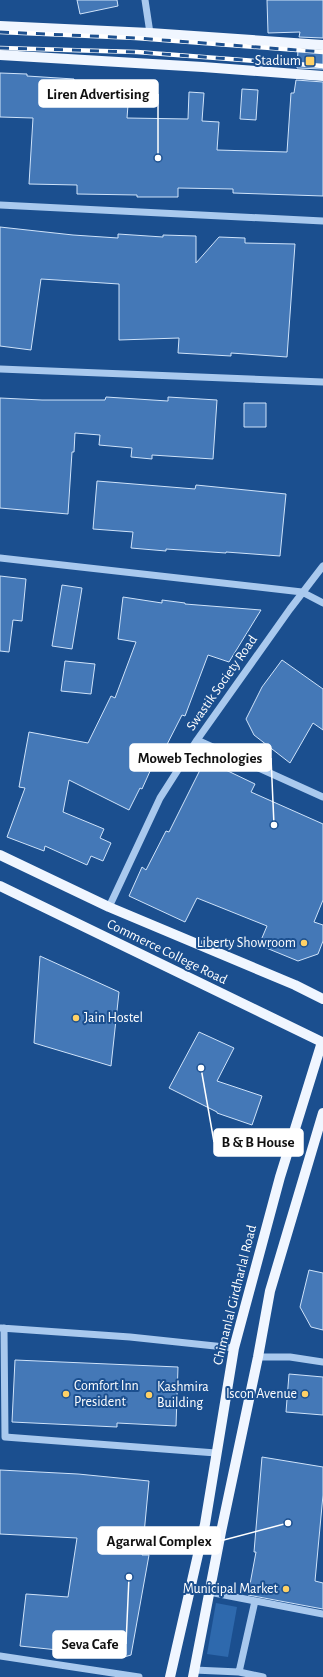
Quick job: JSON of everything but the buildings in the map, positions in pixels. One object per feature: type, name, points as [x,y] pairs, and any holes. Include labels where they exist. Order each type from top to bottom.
[{"type":"main road","points":[[0,26],[150,33],[323,45]]},
{"type":"main road","points":[[0,55],[323,76]]},
{"type":"main road","name":"Commerce College Road","points":[[0,855],[109,907],[295,985],[323,999]]},
{"type":"main road","name":"Commerce College Road","points":[[0,886],[280,1023],[323,1041]]},
{"type":"main road","name":"Chimanlal Girdharlal Road","points":[[170,1677],[204,1524],[234,1348],[280,1177],[323,1041]]},
{"type":"main road","points":[[194,1674],[209,1592],[270,1291],[323,1113]]},
{"type":"street","points":[[144,0],[150,33]]},
{"type":"street","points":[[0,206],[323,221]]},
{"type":"street","points":[[0,369],[323,382]]},
{"type":"street","points":[[0,558],[302,592],[323,603]]},
{"type":"street","name":"Swastik Society Road","points":[[109,907],[160,798],[197,740],[302,592],[323,566]]},
{"type":"street","points":[[197,740],[323,797]]},
{"type":"street","points":[[216,1453],[2,1437],[2,1328],[130,1336],[234,1348]]},
{"type":"street","points":[[258,1356],[290,1357],[323,1362]]},
{"type":"street","points":[[209,1592],[323,1614]]},
{"type":"street","points":[[239,1672],[255,1600]]},
{"type":"street","points":[[0,1656],[138,1677]]},
{"type":"street","points":[[194,1674],[239,1672],[263,1677]]},
{"type":"shaded area","points":[[216,1603],[237,1607],[228,1657],[207,1654]]},
{"type":"railway","points":[[0,32],[136,38],[323,52]]},
{"type":"railway","points":[[0,48],[137,52],[323,66]]},
{"type":"place","name":"Stadium","points":[[310,61]]},
{"type":"place","name":"Liren Advertising","points":[[158,158]]},
{"type":"place","name":"Moweb Technologies","points":[[274,825]]},
{"type":"place","name":"Liberty Showroom","points":[[304,943]]},
{"type":"place","name":"Jain Hostel","points":[[76,1018]]},
{"type":"place","name":"B & B House","points":[[201,1068]]},
{"type":"place","name":"Comfort Inn President","points":[[66,1394]]},
{"type":"place","name":"Iscon Avenue","points":[[305,1394]]},
{"type":"place","name":"Kashmira Building","points":[[149,1395]]},
{"type":"place","name":"Agarwal Complex","points":[[288,1523]]},
{"type":"place","name":"Seva Cafe","points":[[129,1577]]},
{"type":"place","name":"Municipal Market","points":[[286,1589]]}]
